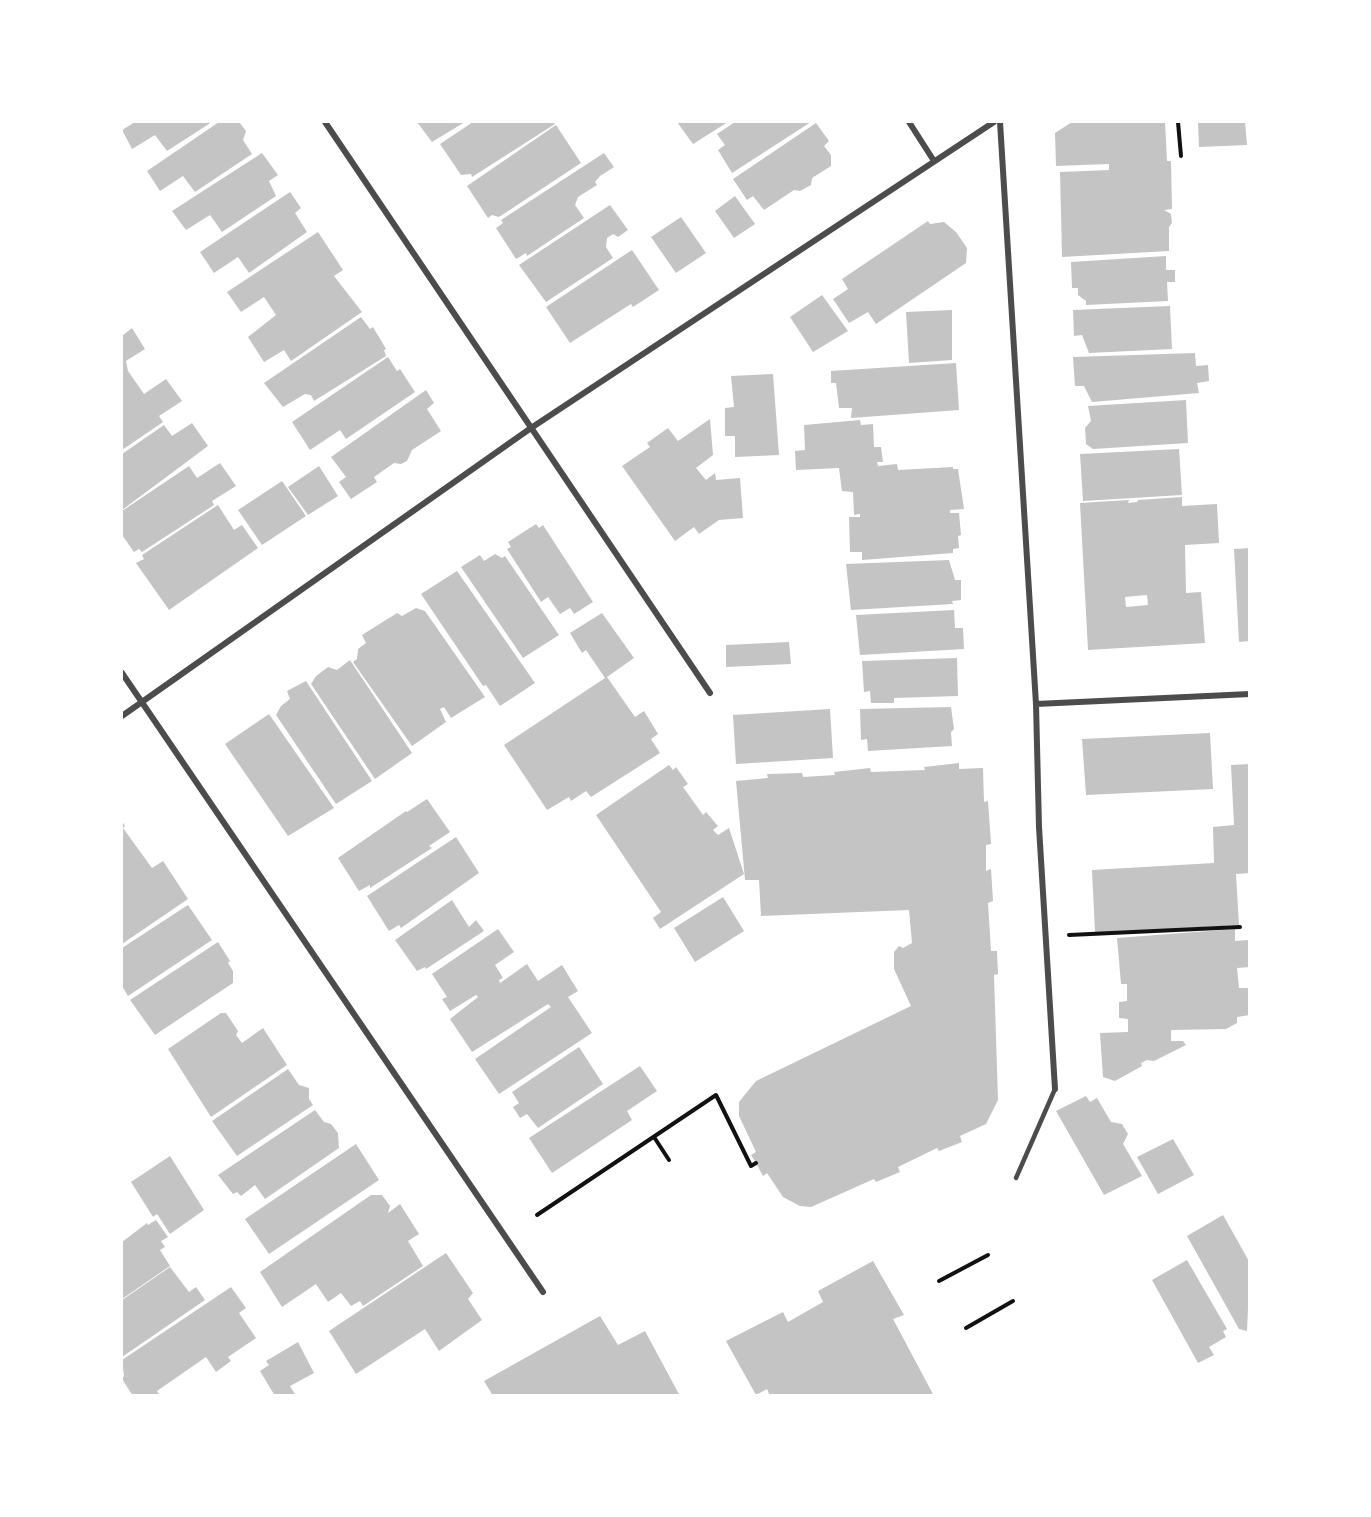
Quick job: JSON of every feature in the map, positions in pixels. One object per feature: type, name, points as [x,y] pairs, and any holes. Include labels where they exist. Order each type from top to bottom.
[{"type":"street","points":[[325,122],[710,693]]},
{"type":"street","points":[[909,122],[934,161]]},
{"type":"street","points":[[122,716],[531,428],[994,122]]},
{"type":"street","points":[[1000,122],[1036,704],[1045,936],[1055,1089]]},
{"type":"street","points":[[122,673],[543,1292]]},
{"type":"street","points":[[1036,704],[1250,694]]},
{"type":"lane","points":[[1016,1178],[1055,1089]]},
{"type":"path","points":[[1178,122],[1181,156]]},
{"type":"path","points":[[1045,936],[1240,927]]},
{"type":"path","points":[[537,1215],[716,1095],[751,1166],[756,1163]]},
{"type":"path","points":[[654,1137],[669,1160]]},
{"type":"path","points":[[939,1281],[988,1256]]},
{"type":"path","points":[[966,1328],[1013,1301]]},
{"type":"building","points":[[135,122],[212,122],[167,151],[155,135],[132,149],[122,130]]},
{"type":"building","points":[[219,122],[239,122],[246,131],[243,140],[252,154],[195,192],[183,176],[160,191],[147,171]]},
{"type":"building","points":[[417,122],[465,122],[432,142]]},
{"type":"building","points":[[473,122],[553,122],[555,124],[472,177],[471,174],[461,175],[440,144]]},
{"type":"building","points":[[677,122],[728,122],[693,144]]},
{"type":"building","points":[[735,122],[811,122],[732,173],[718,150],[725,145],[717,134]]},
{"type":"building","points":[[1072,122],[1165,122],[1167,161],[1171,161],[1172,209],[1164,210],[1171,214],[1169,251],[1062,257],[1060,172],[1109,170],[1109,164],[1056,166],[1055,133]]},
{"type":"building","points":[[1198,122],[1245,122],[1247,145],[1199,147]]},
{"type":"building","points":[[816,123],[829,141],[824,146],[831,155],[831,166],[812,178],[811,185],[800,191],[794,190],[764,210],[753,196],[747,200],[733,179]]},
{"type":"building","points":[[556,125],[581,163],[499,217],[492,215],[488,218],[467,186]]},
{"type":"building","points":[[262,153],[278,175],[269,181],[276,196],[222,232],[210,215],[186,230],[172,211]]},
{"type":"building","points":[[604,153],[614,167],[600,176],[595,182],[597,185],[578,197],[575,205],[584,218],[527,256],[526,253],[516,259],[496,228],[503,223],[501,220]]},
{"type":"building","points":[[290,192],[301,208],[295,213],[307,232],[249,273],[238,257],[214,273],[200,252]]},
{"type":"building","points":[[735,196],[755,224],[734,238],[715,211]]},
{"type":"building","points":[[610,205],[628,230],[618,237],[613,234],[607,238],[606,247],[613,258],[546,302],[519,265]]},
{"type":"building","points":[[681,217],[706,253],[676,273],[651,237]]},
{"type":"building","points":[[928,221],[930,224],[944,222],[956,232],[967,248],[966,263],[876,324],[868,312],[849,323],[833,299],[848,289],[842,279]]},
{"type":"building","points":[[318,232],[343,270],[334,276],[362,312],[291,361],[284,350],[264,362],[248,337],[276,315],[264,297],[241,312],[227,292]]},
{"type":"building","points":[[632,250],[659,290],[633,307],[631,304],[570,343],[546,307]]},
{"type":"building","points":[[1166,256],[1166,270],[1175,270],[1175,282],[1167,282],[1168,301],[1086,305],[1086,301],[1078,295],[1078,288],[1072,288],[1071,262]]},
{"type":"building","points":[[822,295],[848,331],[813,352],[790,317]]},
{"type":"building","points":[[1170,306],[1172,349],[1089,353],[1082,335],[1074,336],[1073,310]]},
{"type":"building","points":[[952,310],[952,360],[909,363],[906,312]]},
{"type":"building","points":[[361,317],[370,329],[373,327],[386,349],[384,350],[386,356],[314,401],[311,395],[305,394],[283,407],[264,383]]},
{"type":"building","points":[[132,328],[145,349],[126,361],[128,371],[144,394],[166,379],[182,401],[159,416],[163,422],[122,450],[122,336]]},
{"type":"building","points":[[1195,353],[1196,366],[1208,365],[1209,381],[1197,383],[1199,393],[1092,402],[1084,386],[1075,386],[1073,357]]},
{"type":"building","points":[[388,357],[397,371],[400,369],[415,392],[346,439],[340,430],[310,450],[292,422]]},
{"type":"building","points":[[956,363],[959,410],[851,418],[852,408],[839,408],[836,383],[831,383],[831,371]]},
{"type":"building","points":[[773,374],[779,455],[735,457],[735,436],[725,436],[725,408],[734,407],[731,376]]},
{"type":"building","points":[[426,390],[434,403],[427,409],[441,431],[412,450],[407,461],[401,464],[394,463],[374,477],[377,482],[351,499],[339,482],[346,477],[331,457]]},
{"type":"building","points":[[1186,400],[1188,443],[1093,449],[1086,444],[1085,428],[1091,421],[1088,406]]},
{"type":"building","points":[[710,419],[713,455],[696,468],[706,480],[715,473],[716,480],[740,478],[743,518],[719,520],[699,534],[694,527],[675,541],[622,466],[650,447],[647,443],[668,428],[678,441]]},
{"type":"building","points":[[860,420],[861,425],[873,424],[874,447],[881,447],[883,462],[877,462],[878,466],[897,464],[898,470],[953,467],[953,469],[958,469],[964,509],[950,510],[950,513],[959,513],[961,535],[958,536],[959,548],[953,549],[953,553],[862,560],[862,552],[850,552],[849,517],[860,517],[860,514],[854,515],[853,492],[842,491],[839,468],[796,470],[795,451],[805,450],[804,425]]},
{"type":"building","points":[[192,423],[208,446],[122,510],[122,454],[164,425],[172,436]]},
{"type":"building","points":[[1179,449],[1182,495],[1083,501],[1080,454]]},
{"type":"building","points":[[220,463],[236,486],[212,501],[214,505],[142,552],[139,549],[134,552],[122,535],[122,511],[189,466],[197,478]]},
{"type":"building","points":[[319,466],[338,496],[308,515],[288,487]]},
{"type":"building","points":[[282,481],[306,516],[262,545],[238,510]]},
{"type":"building","points":[[1182,497],[1182,506],[1217,504],[1219,543],[1185,545],[1186,593],[1201,592],[1205,643],[1088,650],[1080,503],[1129,500],[1128,503],[1138,500]],"holes":[[[1147,595],[1148,605],[1126,607],[1125,597]]]},
{"type":"building","points":[[218,505],[234,530],[242,525],[258,548],[169,610],[136,563],[144,559],[142,555]]},
{"type":"building","points":[[536,524],[539,528],[543,525],[593,602],[574,614],[570,608],[560,614],[548,597],[541,602],[507,549],[511,547],[508,542]]},
{"type":"building","points":[[1250,548],[1250,641],[1239,642],[1234,549]]},
{"type":"building","points":[[495,554],[502,558],[505,556],[559,635],[523,658],[461,567],[480,555],[484,561]]},
{"type":"building","points":[[949,560],[955,580],[961,580],[961,600],[952,601],[953,604],[851,610],[846,564]]},
{"type":"building","points":[[457,571],[535,683],[500,706],[486,685],[483,686],[421,594]]},
{"type":"building","points":[[416,608],[425,611],[485,697],[451,718],[444,707],[440,709],[446,722],[412,746],[353,662],[357,659],[358,649],[366,643],[362,635],[397,613],[402,616]]},
{"type":"building","points":[[954,610],[955,628],[963,628],[964,649],[860,655],[856,615]]},
{"type":"building","points":[[602,613],[634,658],[607,677],[635,717],[644,711],[658,734],[651,739],[660,753],[591,797],[586,791],[571,801],[569,797],[547,810],[504,745],[605,678],[586,650],[582,653],[570,633]]},
{"type":"building","points":[[789,642],[791,664],[726,667],[726,645]]},
{"type":"building","points":[[957,658],[958,696],[894,698],[894,703],[871,703],[870,691],[864,692],[862,661]]},
{"type":"building","points":[[350,660],[412,753],[375,779],[311,684],[316,676],[328,667],[337,670]]},
{"type":"building","points":[[306,681],[372,781],[336,804],[276,715],[281,706],[290,699],[287,691]]},
{"type":"building","points":[[951,707],[954,729],[951,732],[952,746],[868,751],[867,739],[861,740],[860,709]]},
{"type":"building","points":[[830,709],[833,758],[736,764],[733,715]]},
{"type":"building","points":[[269,714],[334,808],[288,836],[225,744]]},
{"type":"building","points":[[1210,733],[1213,789],[1086,795],[1082,739]]},
{"type":"building","points":[[959,763],[959,769],[983,768],[984,802],[988,801],[991,844],[986,845],[986,871],[991,869],[993,901],[988,903],[991,951],[997,951],[998,974],[994,975],[998,1100],[986,1124],[960,1136],[962,1142],[939,1151],[937,1148],[898,1167],[900,1172],[876,1182],[874,1179],[811,1207],[800,1206],[783,1197],[767,1173],[763,1176],[751,1155],[756,1152],[739,1116],[739,1102],[756,1081],[911,1006],[894,969],[894,952],[899,946],[903,948],[912,943],[909,910],[761,916],[759,880],[745,880],[736,781],[768,778],[767,774],[802,773],[803,777],[835,775],[834,772],[870,768],[871,772],[925,770],[924,767]]},
{"type":"building","points":[[1250,764],[1250,873],[1236,874],[1239,925],[1095,933],[1092,870],[1214,863],[1213,827],[1234,825],[1231,765]]},
{"type":"building","points":[[669,765],[673,770],[676,767],[688,784],[683,787],[703,815],[706,812],[718,826],[713,830],[718,835],[729,828],[744,874],[660,929],[653,918],[661,912],[596,815]]},
{"type":"building","points":[[427,799],[450,832],[429,846],[432,848],[370,888],[370,885],[359,891],[338,858]]},
{"type":"building","points":[[122,821],[125,826],[123,828],[152,868],[163,861],[188,899],[122,944]]},
{"type":"building","points":[[456,837],[479,873],[401,928],[399,925],[389,931],[367,896]]},
{"type":"building","points":[[723,897],[744,931],[695,962],[674,928]]},
{"type":"building","points":[[452,900],[469,927],[476,920],[484,931],[426,969],[425,967],[417,971],[395,940]]},
{"type":"building","points":[[188,905],[212,940],[128,996],[122,986],[122,948]]},
{"type":"building","points":[[498,929],[514,952],[495,965],[503,978],[499,980],[500,983],[527,964],[538,981],[562,965],[578,991],[568,997],[592,1033],[499,1094],[475,1059],[551,1007],[548,1004],[472,1052],[450,1019],[478,997],[476,995],[450,1011],[442,999],[447,997],[432,974]]},
{"type":"building","points":[[1235,929],[1235,941],[1248,940],[1250,967],[1237,968],[1239,988],[1250,988],[1250,1015],[1237,1017],[1237,1023],[1226,1029],[1171,1030],[1171,1041],[1183,1041],[1186,1045],[1154,1061],[1147,1060],[1141,1063],[1142,1066],[1115,1081],[1103,1077],[1100,1033],[1128,1032],[1128,1019],[1119,1018],[1119,1002],[1127,1001],[1127,984],[1121,984],[1117,938]]},
{"type":"building","points":[[218,942],[230,961],[228,963],[233,971],[233,983],[155,1035],[130,1000]]},
{"type":"building","points":[[221,1013],[226,1013],[238,1031],[236,1035],[242,1043],[263,1028],[287,1065],[211,1117],[168,1049]]},
{"type":"building","points":[[579,1047],[603,1084],[538,1128],[527,1114],[520,1118],[513,1107],[519,1103],[512,1092]]},
{"type":"building","points":[[640,1066],[657,1091],[627,1111],[632,1120],[552,1173],[529,1138]]},
{"type":"building","points":[[288,1069],[299,1085],[309,1088],[309,1099],[313,1105],[237,1156],[212,1121]]},
{"type":"building","points":[[1086,1096],[1090,1102],[1097,1098],[1111,1122],[1122,1124],[1128,1134],[1123,1144],[1142,1176],[1104,1195],[1056,1111]]},
{"type":"building","points":[[315,1110],[324,1122],[331,1124],[338,1133],[339,1148],[265,1199],[255,1185],[241,1196],[237,1192],[233,1194],[218,1175]]},
{"type":"building","points":[[1173,1139],[1194,1175],[1158,1194],[1137,1157]]},
{"type":"building","points":[[356,1144],[379,1180],[269,1254],[245,1219]]},
{"type":"building","points":[[170,1156],[204,1210],[170,1234],[157,1214],[153,1217],[131,1182]]},
{"type":"building","points":[[371,1195],[382,1195],[390,1206],[388,1213],[400,1204],[419,1234],[408,1241],[423,1266],[363,1306],[360,1301],[351,1306],[341,1293],[328,1302],[316,1284],[282,1307],[260,1272]]},
{"type":"building","points":[[1223,1215],[1250,1263],[1247,1331],[1239,1329],[1187,1236]]},
{"type":"building","points":[[156,1220],[168,1237],[161,1241],[165,1247],[160,1250],[170,1266],[122,1299],[122,1242],[147,1223],[148,1225]]},
{"type":"building","points":[[446,1253],[473,1293],[468,1299],[482,1320],[439,1351],[425,1329],[356,1374],[329,1331]]},
{"type":"building","points":[[1187,1260],[1227,1329],[1223,1331],[1226,1337],[1209,1347],[1214,1355],[1198,1363],[1152,1280]]},
{"type":"building","points":[[873,1261],[904,1315],[893,1319],[934,1396],[770,1396],[767,1389],[756,1395],[726,1341],[783,1312],[788,1322],[823,1302],[818,1291]]},
{"type":"building","points":[[170,1267],[189,1292],[196,1287],[205,1300],[122,1357],[122,1300]]},
{"type":"building","points":[[231,1287],[246,1308],[239,1313],[256,1338],[228,1357],[231,1361],[216,1372],[206,1357],[157,1391],[160,1396],[133,1396],[122,1379],[124,1376],[122,1360]]},
{"type":"building","points":[[600,1316],[618,1345],[645,1331],[680,1396],[493,1396],[484,1381]]},
{"type":"building","points":[[298,1342],[314,1373],[290,1386],[296,1396],[275,1396],[260,1371],[269,1365],[266,1361]]}]
